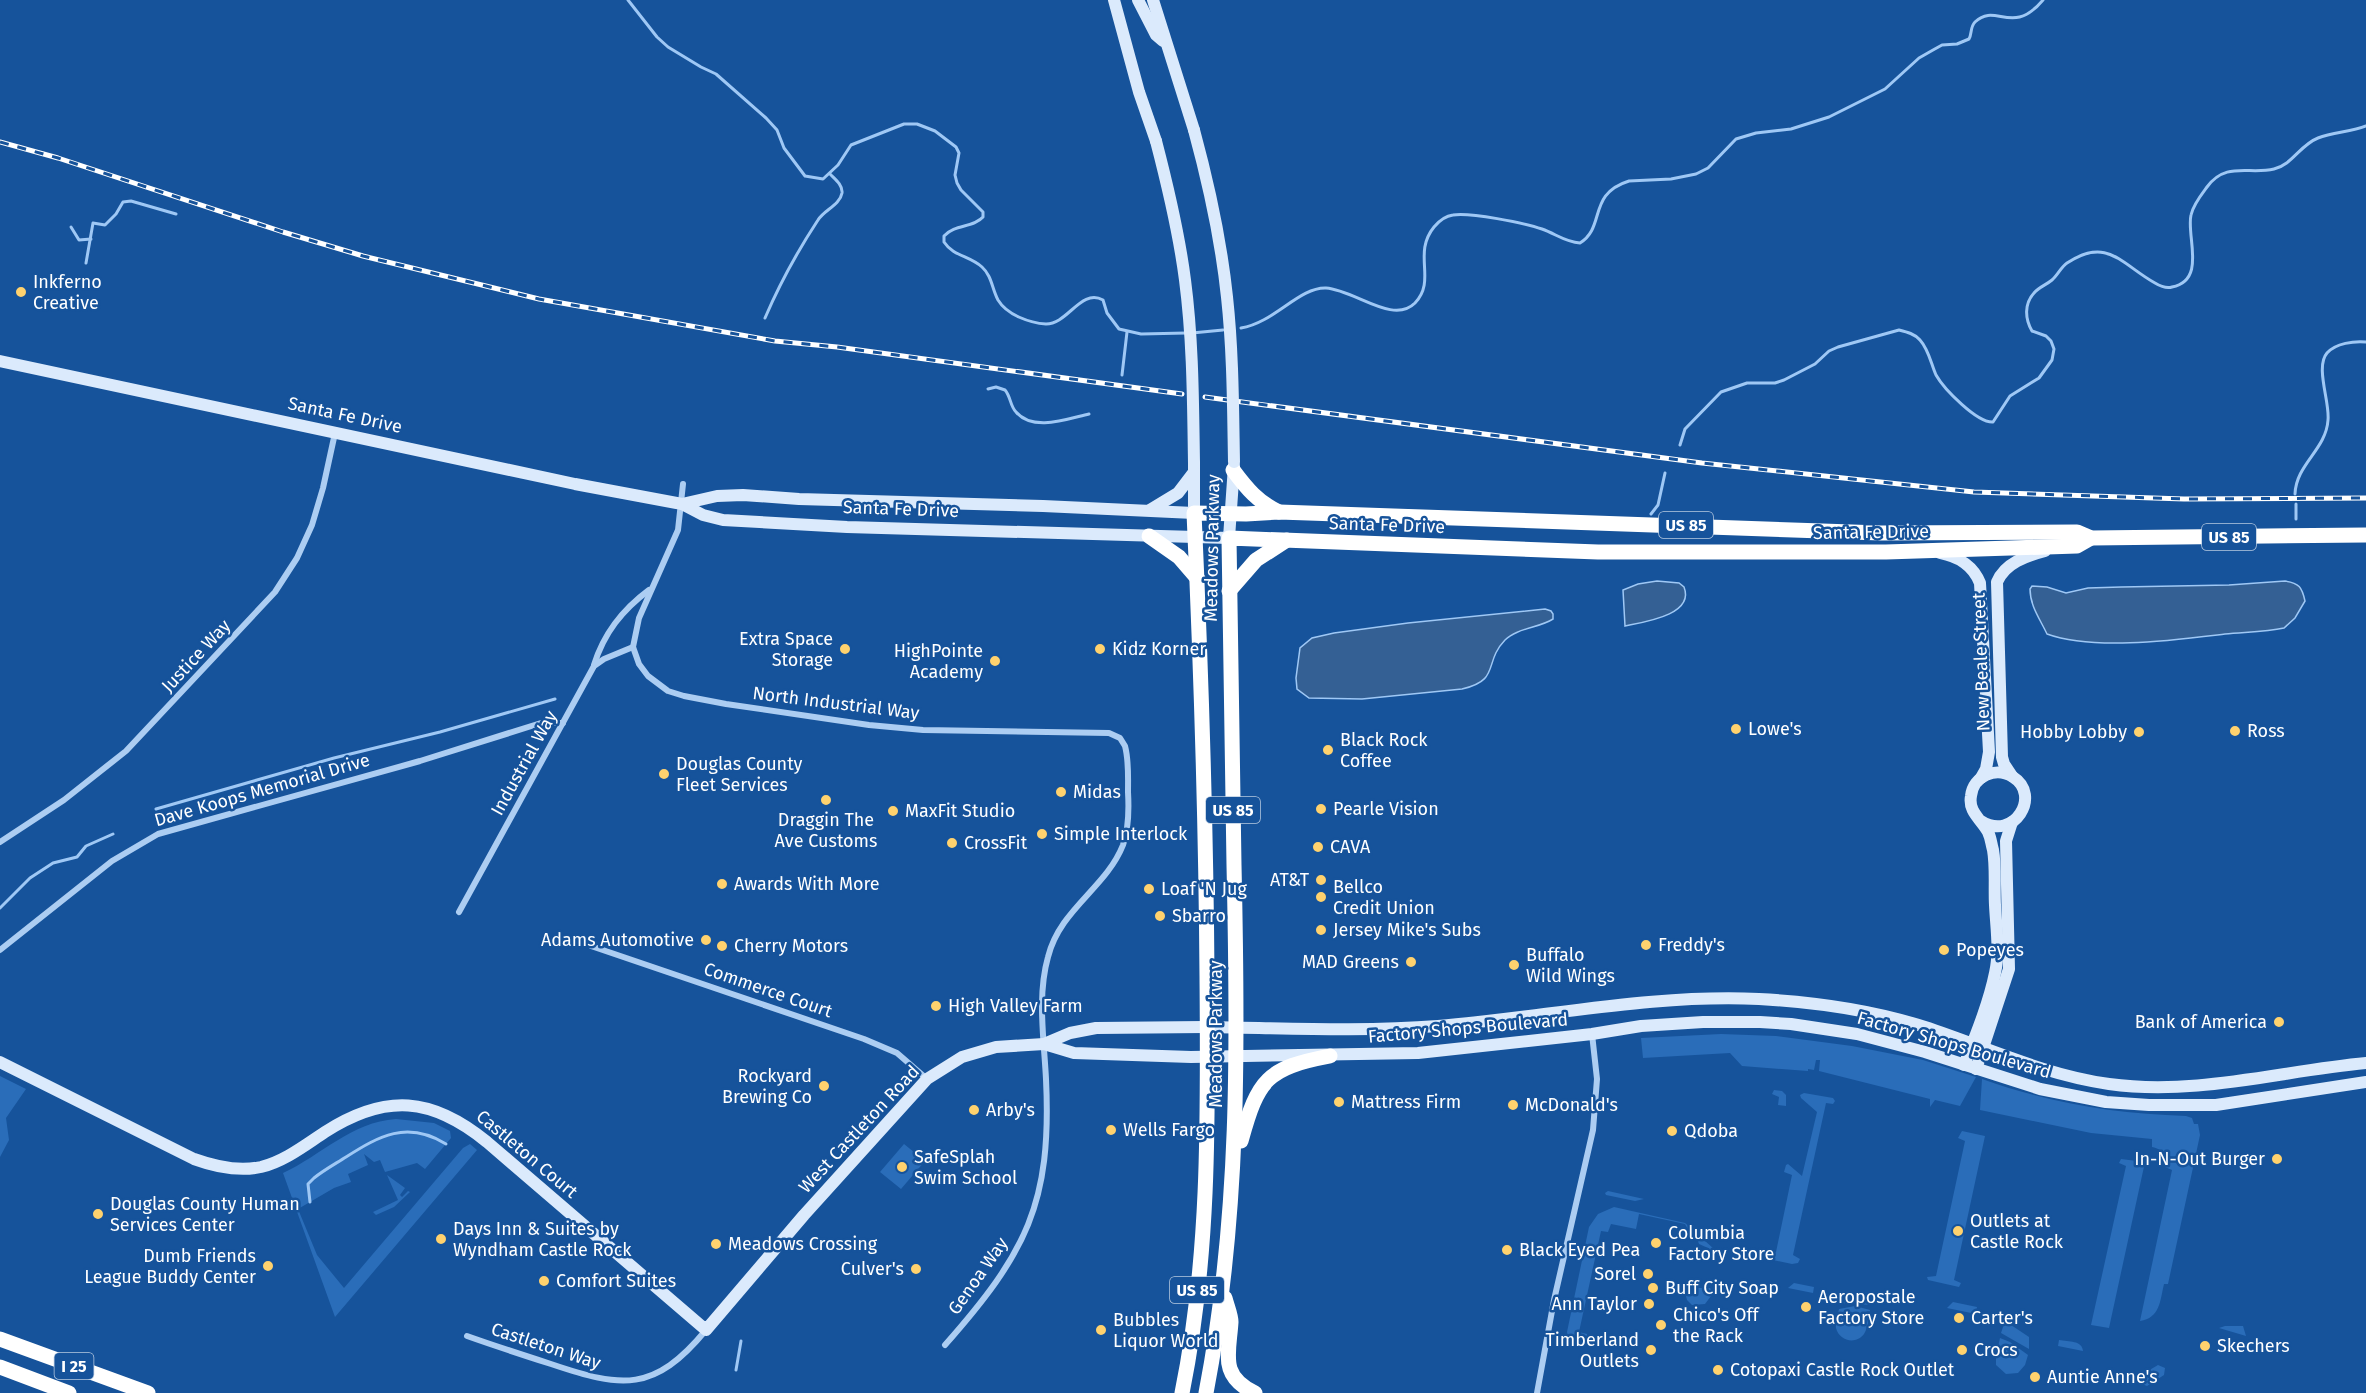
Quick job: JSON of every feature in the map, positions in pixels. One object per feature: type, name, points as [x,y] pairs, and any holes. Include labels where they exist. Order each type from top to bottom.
[{"type":"highway","points":[[1234,466],[1251,494],[1279,512]]},
{"type":"highway","name":"Santa Fe Drive","points":[[1194,513],[1279,512],[1881,533],[2077,532],[2091,538],[2366,535]]},
{"type":"highway","name":"Meadows Parkway","points":[[1182,1393],[1194,1320],[1202,1245],[1207,1137],[1208,1027],[1198,579],[1194,513]]},
{"type":"highway","points":[[1149,536],[1179,556],[1198,579]]},
{"type":"highway","name":"Santa Fe Drive","points":[[1230,538],[1598,552],[1924,551],[2077,546],[2091,538]]},
{"type":"highway","name":"Meadows Parkway","points":[[1206,1393],[1223,1291],[1234,1167],[1237,1057],[1230,538]]},
{"type":"highway","points":[[1229,591],[1256,560],[1288,540]]},
{"type":"highway","points":[[1234,1167],[1249,1113],[1264,1085],[1286,1066],[1330,1056]]},
{"type":"highway","points":[[1223,1291],[1231,1320],[1227,1346],[1228,1365],[1240,1384],[1255,1393]]},
{"type":"highway","name":"I 25","points":[[0,1339],[148,1393]]},
{"type":"highway","name":"I 25","points":[[0,1367],[69,1393]]},
{"type":"main road","name":"Meadows Parkway","points":[[1114,0],[1173,207],[1185,280],[1191,339],[1194,513]]},
{"type":"main road","points":[[1138,0],[1156,35],[1166,43]]},
{"type":"main road","name":"Meadows Parkway","points":[[1153,0],[1194,130],[1212,201],[1226,286],[1232,356],[1234,466],[1230,538]]},
{"type":"main road","name":"Santa Fe Drive","points":[[0,361],[575,484],[682,504],[712,519],[754,523],[1230,538]]},
{"type":"main road","points":[[1149,510],[1178,493],[1194,467]]},
{"type":"main road","name":"Santa Fe Drive","points":[[682,504],[717,496],[743,495],[910,504],[1043,506],[1194,513]]},
{"type":"main road","name":"New Beale Street","points":[[2012,776],[2002,756],[1997,582],[2005,569],[2013,563],[2059,547]]},
{"type":"main road","name":"New Beale Street","points":[[1924,551],[1964,561],[1974,571],[1980,583],[1989,752],[1986,770],[1981,778]]},
{"type":"main road","points":[[1978,1047],[1997,958],[1994,855],[1988,832],[1973,811],[1970,801],[1973,788],[1981,778],[2000,772],[2012,776],[2022,788],[2025,799],[2022,811],[2012,822],[2004,826],[1994,827],[1981,821]]},
{"type":"main road","points":[[1970,1067],[2009,969],[2006,841],[2012,822]]},
{"type":"main road","name":"Factory Shops Boulevard","points":[[1044,1044],[1071,1033],[1096,1028],[1410,1028],[1645,1002],[1723,998],[1796,1002],[1860,1012],[1924,1027],[2057,1074],[2108,1084],[2153,1088],[2216,1085],[2366,1063]]},
{"type":"main road","name":"Factory Shops Boulevard","points":[[1044,1044],[1074,1053],[1208,1057],[1330,1056],[1418,1053],[1592,1035],[1671,1024],[1731,1022],[1791,1024],[1857,1034],[1915,1049],[2064,1095],[2106,1102],[2149,1105],[2216,1105],[2366,1082]]},
{"type":"main road","name":"West Castleton Road","points":[[706,1330],[804,1215],[927,1079],[951,1062],[974,1052],[1044,1044]]},
{"type":"main road","name":"Castleton Court","points":[[0,1062],[194,1159],[212,1166],[234,1169],[260,1167],[279,1161],[347,1119],[375,1108],[408,1105],[437,1111],[462,1122],[706,1330]]},
{"type":"street","name":"Justice Way","points":[[0,842],[64,800],[126,751],[275,592],[297,558],[312,525],[335,433]]},
{"type":"street","points":[[594,666],[612,654],[633,647],[639,618],[678,530],[683,484]]},
{"type":"street","points":[[594,666],[599,649],[616,620],[633,602],[652,588]]},
{"type":"street","name":"North Industrial Way","points":[[633,647],[639,664],[648,676],[668,692],[684,696],[869,725],[923,730],[1098,732],[1109,733],[1120,738],[1127,755],[1128,817],[1125,839],[1111,866],[1067,916],[1052,942],[1043,987],[1044,1044]]},
{"type":"street","name":"Industrial Way","points":[[459,912],[594,666]]},
{"type":"street","name":"Dave Koops Memorial Drive","points":[[0,950],[112,861],[158,834],[420,762],[541,723],[563,723]]},
{"type":"street","name":"Commerce Court","points":[[591,946],[873,1042],[897,1053],[927,1079]]},
{"type":"street","points":[[1537,1393],[1554,1300],[1593,1130],[1597,1079],[1592,1035]]},
{"type":"street","name":"Genoa Way","points":[[945,1345],[1002,1275],[1018,1248],[1032,1217],[1041,1184],[1047,1145],[1044,1044]]},
{"type":"street","name":"Castleton Way","points":[[467,1336],[579,1373],[615,1382],[630,1381],[660,1372],[682,1357],[706,1330]]},
{"type":"shaded area","points":[[1657,581],[1679,583],[1684,587],[1685,597],[1682,604],[1666,616],[1625,626],[1623,590],[1638,584]]},
{"type":"shaded area","points":[[2285,581],[2299,586],[2305,601],[2295,618],[2284,628],[2135,643],[2088,642],[2047,634],[2030,595],[2032,586],[2047,587],[2066,593],[2088,588],[2229,585]]},
{"type":"shaded area","points":[[1545,609],[1551,611],[1553,619],[1510,636],[1498,648],[1487,676],[1482,681],[1462,689],[1362,699],[1309,698],[1297,689],[1296,678],[1300,648],[1312,638],[1408,623]]},
{"type":"shaded area","points":[[1721,1034],[1776,1036],[1852,1046],[1923,1060],[1976,1077],[1960,1106],[1935,1100],[1930,1107],[1930,1099],[1819,1071],[1820,1060],[1816,1060],[1814,1070],[1808,1069],[1808,1071],[1742,1066],[1730,1053],[1643,1058],[1641,1038]]},
{"type":"shaded area","points":[[0,1076],[26,1089],[6,1118],[9,1140],[0,1157]]},
{"type":"shaded area","points":[[1982,1079],[2057,1101],[2108,1110],[2186,1116],[2192,1118],[2194,1124],[2198,1124],[2200,1135],[2168,1284],[2164,1284],[2158,1308],[2152,1316],[2140,1321],[2172,1170],[2165,1167],[2162,1152],[2152,1147],[2152,1139],[2091,1133],[1980,1110]]},
{"type":"shaded area","points":[[1774,1090],[1782,1091],[1786,1095],[1786,1106],[1778,1105],[1779,1097],[1772,1094]]},
{"type":"shaded area","points":[[1804,1093],[1833,1098],[1835,1101],[1833,1104],[1826,1103],[1793,1255],[1800,1259],[1798,1263],[1792,1264],[1773,1260],[1767,1252],[1776,1252],[1792,1175],[1784,1172],[1786,1165],[1788,1164],[1802,1176],[1817,1112],[1801,1098],[1800,1095]]},
{"type":"shaded area","points":[[396,1119],[434,1123],[450,1131],[451,1138],[425,1169],[417,1163],[385,1172],[380,1160],[374,1162],[364,1154],[368,1165],[348,1174],[351,1182],[334,1188],[298,1209],[317,1255],[344,1288],[463,1148],[470,1144],[477,1150],[335,1317],[283,1173],[365,1126]]},
{"type":"shaded area","points":[[1962,1131],[1985,1136],[1954,1280],[1961,1283],[1959,1287],[1928,1280],[1927,1277],[1936,1276],[1965,1141],[1958,1138]]},
{"type":"shaded area","name":"SafeSplah Swim School","points":[[904,1144],[925,1161],[901,1189],[880,1172]]},
{"type":"shaded area","points":[[2121,1159],[2145,1162],[2109,1328],[2091,1325],[2126,1166],[2119,1163]]},
{"type":"shaded area","points":[[387,1175],[405,1188],[400,1195],[402,1197],[408,1191],[410,1192],[394,1207],[376,1215],[373,1212],[398,1200]]},
{"type":"shaded area","points":[[1608,1191],[1644,1199],[1635,1201],[1606,1195]]},
{"type":"shaded area","points":[[1614,1207],[1685,1223],[1714,1249],[1709,1257],[1708,1248],[1699,1244],[1695,1234],[1690,1233],[1685,1224],[1639,1214],[1636,1229],[1611,1224],[1608,1232],[1601,1231],[1579,1332],[1587,1334],[1587,1337],[1583,1342],[1577,1343],[1568,1339],[1567,1332],[1589,1227],[1598,1214]]},
{"type":"shaded area","points":[[1794,1283],[1814,1287],[1813,1293],[1788,1288]]},
{"type":"shaded area","points":[[1687,1284],[1691,1288],[1710,1288],[1711,1296],[1705,1304],[1692,1305],[1687,1300],[1684,1288]]},
{"type":"shaded area","points":[[1870,1292],[1874,1296],[1871,1305],[1840,1303],[1844,1296]]},
{"type":"shaded area","points":[[1953,1302],[1977,1307],[1976,1314],[1947,1308]]},
{"type":"shaded area","points":[[1855,1306],[1870,1310],[1865,1332],[1857,1340],[1844,1339],[1836,1328],[1839,1309]]},
{"type":"shaded area","points":[[2005,1321],[2029,1337],[2029,1349],[2001,1333]]},
{"type":"shaded area","points":[[2243,1326],[2246,1336],[2219,1328]]},
{"type":"shaded area","points":[[2000,1338],[2028,1355],[2025,1365],[2018,1373],[2006,1374],[1996,1365]]},
{"type":"shaded area","points":[[2059,1340],[2078,1343],[2083,1351],[2058,1346]]},
{"type":"shaded area","points":[[2158,1365],[2165,1368],[2164,1375],[2147,1386],[2142,1384],[2141,1375]]},
{"type":"waterway","points":[[628,0],[657,37],[668,47],[716,74],[766,118],[777,130],[784,148],[805,176],[823,179],[838,165],[851,145],[904,124],[917,124],[935,131],[956,147],[959,153],[955,175],[957,183],[983,212],[983,217],[974,223],[948,232],[944,236],[944,242],[952,250],[982,267],[990,278],[998,300],[1013,314],[1033,322],[1046,324],[1061,319],[1081,302],[1095,298],[1103,300],[1107,313],[1119,329],[1141,334],[1186,333]]},
{"type":"waterway","points":[[1241,328],[1264,320],[1316,289],[1337,290],[1385,308],[1406,309],[1415,303],[1424,285],[1424,257],[1428,237],[1438,223],[1450,216],[1461,214],[1511,221],[1580,243],[1593,228],[1607,194],[1616,187],[1629,181],[1671,179],[1696,174],[1708,168],[1736,139],[1756,133],[1791,129],[1829,117],[1885,89],[1919,58],[1933,50],[1942,45],[1957,44],[1969,39],[1973,24],[1983,17],[1990,15],[2013,18],[2022,16],[2032,11],[2043,0]]},
{"type":"waterway","points":[[1680,445],[1685,429],[1721,392],[1747,383],[1775,383],[1784,380],[1815,364],[1829,351],[1838,347],[1899,330],[1920,340],[1928,353],[1936,375],[1953,396],[1978,417],[1993,422],[2010,396],[2039,378],[2052,360],[2054,349],[2051,341],[2046,336],[2032,331],[2028,322],[2027,307],[2034,293],[2052,280],[2065,265],[2081,255],[2093,252],[2104,253],[2114,256],[2161,286],[2170,288],[2183,283],[2192,267],[2190,224],[2192,211],[2214,179],[2230,171],[2280,167],[2318,138],[2366,126]]},
{"type":"waterway","points":[[765,318],[810,232],[821,216],[841,197],[841,187],[830,174]]},
{"type":"waterway","points":[[86,263],[93,223],[105,225],[116,214],[123,202],[131,201],[176,214]]},
{"type":"waterway","points":[[71,227],[79,240],[91,239]]},
{"type":"waterway","points":[[1192,333],[1223,330]]},
{"type":"waterway","points":[[1122,375],[1127,332]]},
{"type":"waterway","points":[[2295,494],[2300,474],[2326,431],[2328,413],[2322,367],[2324,359],[2327,353],[2340,345],[2366,342]]},
{"type":"waterway","points":[[988,389],[996,387],[1005,390],[1016,412],[1031,421],[1041,423],[1061,421],[1089,414]]},
{"type":"waterway","points":[[1651,514],[1658,505],[1665,473]]},
{"type":"waterway","points":[[2296,504],[2296,519]]},
{"type":"waterway","points":[[156,809],[334,758],[440,732],[555,699]]},
{"type":"waterway","points":[[0,908],[30,878],[53,863],[77,857],[86,846],[113,834]]},
{"type":"waterway","points":[[310,1202],[308,1184],[314,1178],[358,1149],[382,1137],[406,1132],[419,1133],[446,1144]]},
{"type":"waterway","points":[[736,1370],[741,1341]]},
{"type":"railway","points":[[0,142],[58,158],[363,256],[539,299],[775,341],[837,347],[1182,394]]},
{"type":"railway","points":[[1205,397],[1702,463],[1974,492],[2184,499],[2366,498]]},
{"type":"place","name":"Inkferno Creative","points":[[21,292]]},
{"type":"place","name":"Extra Space Storage","points":[[845,649]]},
{"type":"place","name":"Kidz Korner","points":[[1100,649]]},
{"type":"place","name":"HighPointe Academy","points":[[995,661]]},
{"type":"place","name":"Lowe's","points":[[1736,729]]},
{"type":"place","name":"Ross","points":[[2235,731]]},
{"type":"place","name":"Hobby Lobby","points":[[2139,732]]},
{"type":"place","name":"Black Rock Coffee","points":[[1328,750]]},
{"type":"place","name":"Douglas County Fleet Services","points":[[664,774]]},
{"type":"place","name":"Midas","points":[[1061,792]]},
{"type":"place","name":"Draggin The Ave Customs","points":[[826,800]]},
{"type":"place","name":"Pearle Vision","points":[[1321,809]]},
{"type":"place","name":"MaxFit Studio","points":[[893,811]]},
{"type":"place","name":"Simple Interlock","points":[[1042,834]]},
{"type":"place","name":"CrossFit","points":[[952,843]]},
{"type":"place","name":"CAVA","points":[[1318,847]]},
{"type":"place","name":"AT&T","points":[[1321,880]]},
{"type":"place","name":"Awards With More","points":[[722,884]]},
{"type":"place","name":"Loaf 'N Jug","points":[[1149,889]]},
{"type":"place","name":"Bellco Credit Union","points":[[1321,897]]},
{"type":"place","name":"Sbarro","points":[[1160,916]]},
{"type":"place","name":"Jersey Mike's Subs","points":[[1321,930]]},
{"type":"place","name":"Adams Automotive","points":[[706,940]]},
{"type":"place","name":"Freddy's","points":[[1646,945]]},
{"type":"place","name":"Cherry Motors","points":[[722,946]]},
{"type":"place","name":"Popeyes","points":[[1944,950]]},
{"type":"place","name":"MAD Greens","points":[[1411,962]]},
{"type":"place","name":"Buffalo Wild Wings","points":[[1514,965]]},
{"type":"place","name":"High Valley Farm","points":[[936,1006]]},
{"type":"place","name":"Bank of America","points":[[2279,1022]]},
{"type":"place","name":"Rockyard Brewing Co","points":[[824,1086]]},
{"type":"place","name":"Mattress Firm","points":[[1339,1102]]},
{"type":"place","name":"McDonald's","points":[[1513,1105]]},
{"type":"place","name":"Arby's","points":[[974,1110]]},
{"type":"place","name":"Wells Fargo","points":[[1111,1130]]},
{"type":"place","name":"Qdoba","points":[[1672,1131]]},
{"type":"place","name":"In-N-Out Burger","points":[[2277,1159]]},
{"type":"place","name":"SafeSplah Swim School","points":[[902,1167]]},
{"type":"place","name":"Douglas County Human Services Center","points":[[98,1214]]},
{"type":"place","name":"Outlets at Castle Rock","points":[[1958,1231]]},
{"type":"place","name":"Days Inn & Suites by Wyndham Castle Rock","points":[[441,1239]]},
{"type":"place","name":"Columbia Factory Store","points":[[1656,1243]]},
{"type":"place","name":"Meadows Crossing","points":[[716,1244]]},
{"type":"place","name":"Black Eyed Pea","points":[[1507,1250]]},
{"type":"place","name":"Dumb Friends League Buddy Center","points":[[268,1266]]},
{"type":"place","name":"Culver's","points":[[916,1269]]},
{"type":"place","name":"Sorel","points":[[1648,1274]]},
{"type":"place","name":"Comfort Suites","points":[[544,1281]]},
{"type":"place","name":"Buff City Soap","points":[[1653,1288]]},
{"type":"place","name":"Ann Taylor","points":[[1649,1304]]},
{"type":"place","name":"Aeropostale Factory Store","points":[[1806,1307]]},
{"type":"place","name":"Carter's","points":[[1959,1318]]},
{"type":"place","name":"Chico's Off the Rack","points":[[1661,1325]]},
{"type":"place","name":"Bubbles Liquor World","points":[[1101,1330]]},
{"type":"place","name":"Skechers","points":[[2205,1346]]},
{"type":"place","name":"Timberland Outlets","points":[[1651,1350]]},
{"type":"place","name":"Crocs","points":[[1962,1350]]},
{"type":"place","name":"Cotopaxi Castle Rock Outlet","points":[[1718,1370]]},
{"type":"place","name":"Auntie Anne's","points":[[2035,1377]]}]
